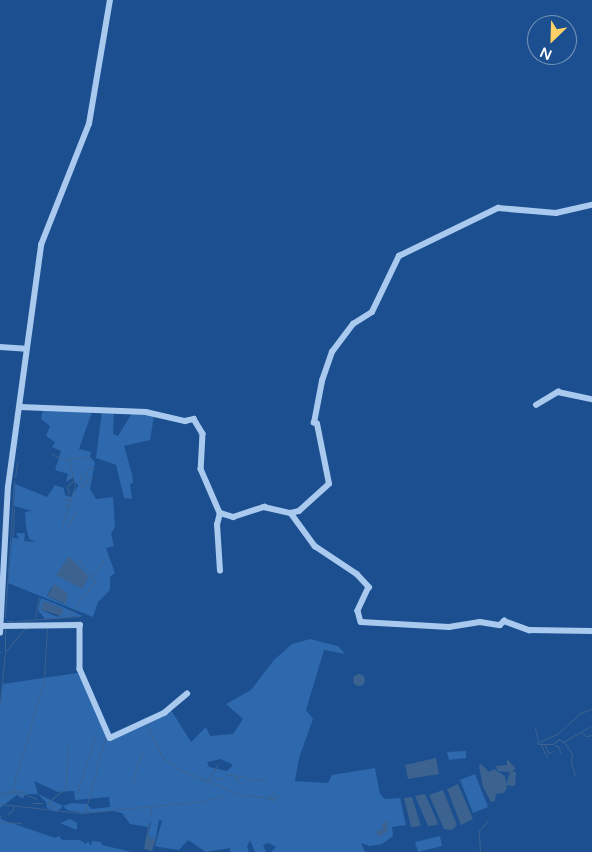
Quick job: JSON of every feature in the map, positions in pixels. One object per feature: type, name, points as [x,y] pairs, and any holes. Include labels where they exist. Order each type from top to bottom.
[{"type":"street","points":[[0,634],[3,531],[41,245],[88,124],[110,0]]},
{"type":"street","points":[[291,514],[299,511],[329,484],[317,424],[314,423],[322,381],[332,352],[353,324],[372,312],[398,256],[498,208],[556,212],[592,205]]},
{"type":"street","points":[[0,347],[26,350]]},
{"type":"street","points":[[536,405],[558,392],[592,399]]},
{"type":"street","points":[[20,407],[146,412],[185,421],[194,419],[203,434],[201,469],[212,501],[220,514],[232,518],[264,507],[291,514],[301,522]]},
{"type":"street","points":[[299,511],[301,522],[315,546],[369,587],[358,611],[361,622],[449,627],[480,622],[500,624],[504,621],[529,630],[592,630]]},
{"type":"street","points":[[220,514],[216,525],[220,571]]},
{"type":"street","points":[[0,626],[80,625],[80,669],[110,738],[164,713],[187,694]]},
{"type":"shaded area","points":[[43,410],[92,412],[79,449],[91,452],[90,457],[95,462],[90,489],[96,499],[113,497],[115,527],[111,534],[114,546],[106,548],[115,573],[110,577],[110,590],[98,602],[93,617],[8,583],[12,537],[19,539],[16,533],[25,533],[24,541],[36,542],[29,539],[26,527],[25,512],[32,511],[14,506],[15,484],[47,497],[55,485],[64,488],[65,495],[71,497],[78,486],[73,478],[66,482],[68,474],[55,470],[61,451],[52,447],[55,442],[46,436],[50,426],[41,419]],"holes":[[[51,587],[64,604],[47,596]]]},
{"type":"shaded area","points":[[102,411],[114,411],[113,434],[118,436],[132,413],[154,416],[150,440],[124,446],[132,474],[133,483],[130,484],[132,499],[124,498],[116,465],[96,458]]},
{"type":"shaded area","points":[[69,556],[89,577],[82,589],[56,575]]},
{"type":"shaded area","points":[[54,584],[68,593],[66,604],[47,596]]},
{"type":"shaded area","points":[[41,598],[83,616],[45,619],[38,610]],"holes":[[[43,601],[63,609],[58,617],[41,610]]]},
{"type":"shaded area","points":[[43,601],[63,609],[62,616],[41,610]]},
{"type":"shaded area","points":[[310,639],[338,646],[345,654],[324,650],[306,710],[313,719],[299,758],[295,781],[328,783],[332,775],[375,768],[380,794],[385,799],[400,798],[406,825],[392,827],[393,836],[382,844],[370,846],[361,843],[365,852],[271,852],[276,847],[269,843],[263,845],[266,852],[255,852],[250,840],[247,847],[249,852],[230,852],[230,848],[206,852],[188,840],[179,850],[155,846],[162,821],[159,820],[156,838],[152,840],[148,835],[151,821],[148,827],[130,824],[122,813],[113,811],[82,813],[67,810],[63,806],[72,803],[87,804],[92,809],[110,807],[109,797],[75,800],[74,791],[58,792],[34,781],[38,794],[25,794],[23,799],[17,795],[0,808],[0,703],[3,684],[84,672],[111,734],[169,707],[191,742],[206,727],[210,736],[233,734],[243,719],[226,704],[251,690],[274,660],[292,644]],"holes":[[[221,759],[233,765],[227,771],[209,767],[207,762]]]},
{"type":"shaded area","points":[[361,674],[364,675],[364,685],[357,686],[354,685],[353,678],[354,675]]},
{"type":"shaded area","points":[[466,751],[466,758],[449,760],[447,752]]},
{"type":"shaded area","points":[[436,758],[439,774],[408,779],[405,765]]},
{"type":"shaded area","points":[[507,759],[516,769],[512,770],[516,773],[515,786],[506,785],[510,772],[498,771],[496,766],[507,765]]},
{"type":"shaded area","points":[[481,764],[489,772],[494,769],[505,776],[507,788],[504,793],[496,794],[495,801],[491,802],[483,787],[479,766]]},
{"type":"shaded area","points":[[475,774],[488,807],[473,813],[460,780]]},
{"type":"shaded area","points":[[458,784],[473,819],[461,825],[447,789]]},
{"type":"shaded area","points":[[443,790],[457,825],[452,830],[444,829],[429,795]]},
{"type":"shaded area","points":[[38,794],[63,806],[57,812],[47,808],[46,802]]},
{"type":"shaded area","points":[[425,794],[438,823],[437,825],[428,826],[415,796]]},
{"type":"shaded area","points":[[412,797],[421,826],[411,827],[404,798]]},
{"type":"shaded area","points":[[150,816],[148,835],[152,840],[156,838],[152,851],[144,849]]},
{"type":"shaded area","points":[[0,819],[55,838],[59,836],[62,840],[80,840],[86,844],[88,841],[91,846],[92,841],[101,842],[102,845],[132,852],[0,852]]},
{"type":"shaded area","points":[[70,819],[77,823],[77,830],[60,823]]},
{"type":"shaded area","points":[[388,819],[387,832],[378,837],[376,831],[384,829],[381,826]]},
{"type":"shaded area","points":[[440,836],[442,846],[418,852],[415,842]]},
{"type":"waterway","points":[[52,454],[61,459],[90,457]]},
{"type":"waterway","points":[[62,525],[75,485],[68,457]]},
{"type":"waterway","points":[[15,477],[17,462]]},
{"type":"waterway","points":[[84,487],[87,470],[91,467]]},
{"type":"waterway","points":[[81,475],[81,487]]},
{"type":"waterway","points":[[67,477],[73,477]]},
{"type":"waterway","points":[[85,482],[92,478]]},
{"type":"waterway","points":[[5,617],[14,481]]},
{"type":"waterway","points":[[68,492],[67,486],[73,481]]},
{"type":"waterway","points":[[68,494],[70,490]]},
{"type":"waterway","points":[[64,499],[70,500]]},
{"type":"waterway","points":[[63,503],[69,505]]},
{"type":"waterway","points":[[13,535],[14,509]]},
{"type":"waterway","points":[[68,525],[76,512]]},
{"type":"waterway","points":[[74,609],[95,581],[77,558]]},
{"type":"waterway","points":[[92,577],[104,559]]},
{"type":"waterway","points":[[35,617],[39,597]]},
{"type":"waterway","points":[[69,616],[73,610]]},
{"type":"waterway","points":[[16,621],[80,616]]},
{"type":"waterway","points":[[7,621],[13,621]]},
{"type":"waterway","points":[[53,623],[80,621]]},
{"type":"waterway","points":[[12,790],[44,680],[47,627]]},
{"type":"waterway","points":[[0,703],[5,652],[24,629],[29,628]]},
{"type":"waterway","points":[[5,629],[5,652]]},
{"type":"waterway","points":[[537,743],[557,734],[580,713],[592,709]]},
{"type":"waterway","points":[[147,724],[163,758],[181,770],[238,794],[270,798],[274,801]]},
{"type":"waterway","points":[[538,744],[553,744],[559,739],[563,742],[592,725]]},
{"type":"waterway","points":[[535,728],[538,741]]},
{"type":"waterway","points":[[581,732],[586,736],[592,735]]},
{"type":"waterway","points":[[85,812],[106,734]]},
{"type":"waterway","points":[[77,793],[95,737]]},
{"type":"waterway","points":[[564,742],[572,754],[571,763],[575,775]]},
{"type":"waterway","points":[[541,745],[547,758]]},
{"type":"waterway","points":[[545,745],[548,753],[554,751]]},
{"type":"waterway","points":[[555,745],[559,747],[560,753]]},
{"type":"waterway","points":[[47,803],[66,788],[67,746]]},
{"type":"waterway","points":[[132,781],[142,752]]},
{"type":"waterway","points":[[208,779],[218,764]]},
{"type":"waterway","points":[[204,781],[214,777],[221,779],[227,774],[259,780],[267,778]]},
{"type":"waterway","points":[[235,774],[236,780],[243,784]]},
{"type":"waterway","points":[[0,792],[19,791],[36,799]]},
{"type":"waterway","points":[[0,796],[15,792],[22,797]]},
{"type":"waterway","points":[[273,792],[270,798],[277,798],[278,794]]},
{"type":"waterway","points":[[0,804],[82,813],[204,801],[226,795]]},
{"type":"waterway","points":[[32,803],[42,803]]},
{"type":"waterway","points":[[48,804],[56,806]]},
{"type":"waterway","points":[[8,814],[13,810],[13,805]]},
{"type":"waterway","points":[[150,816],[151,807]]},
{"type":"waterway","points":[[480,852],[479,831],[487,821]]},
{"type":"waterway","points":[[0,822],[21,823]]}]
